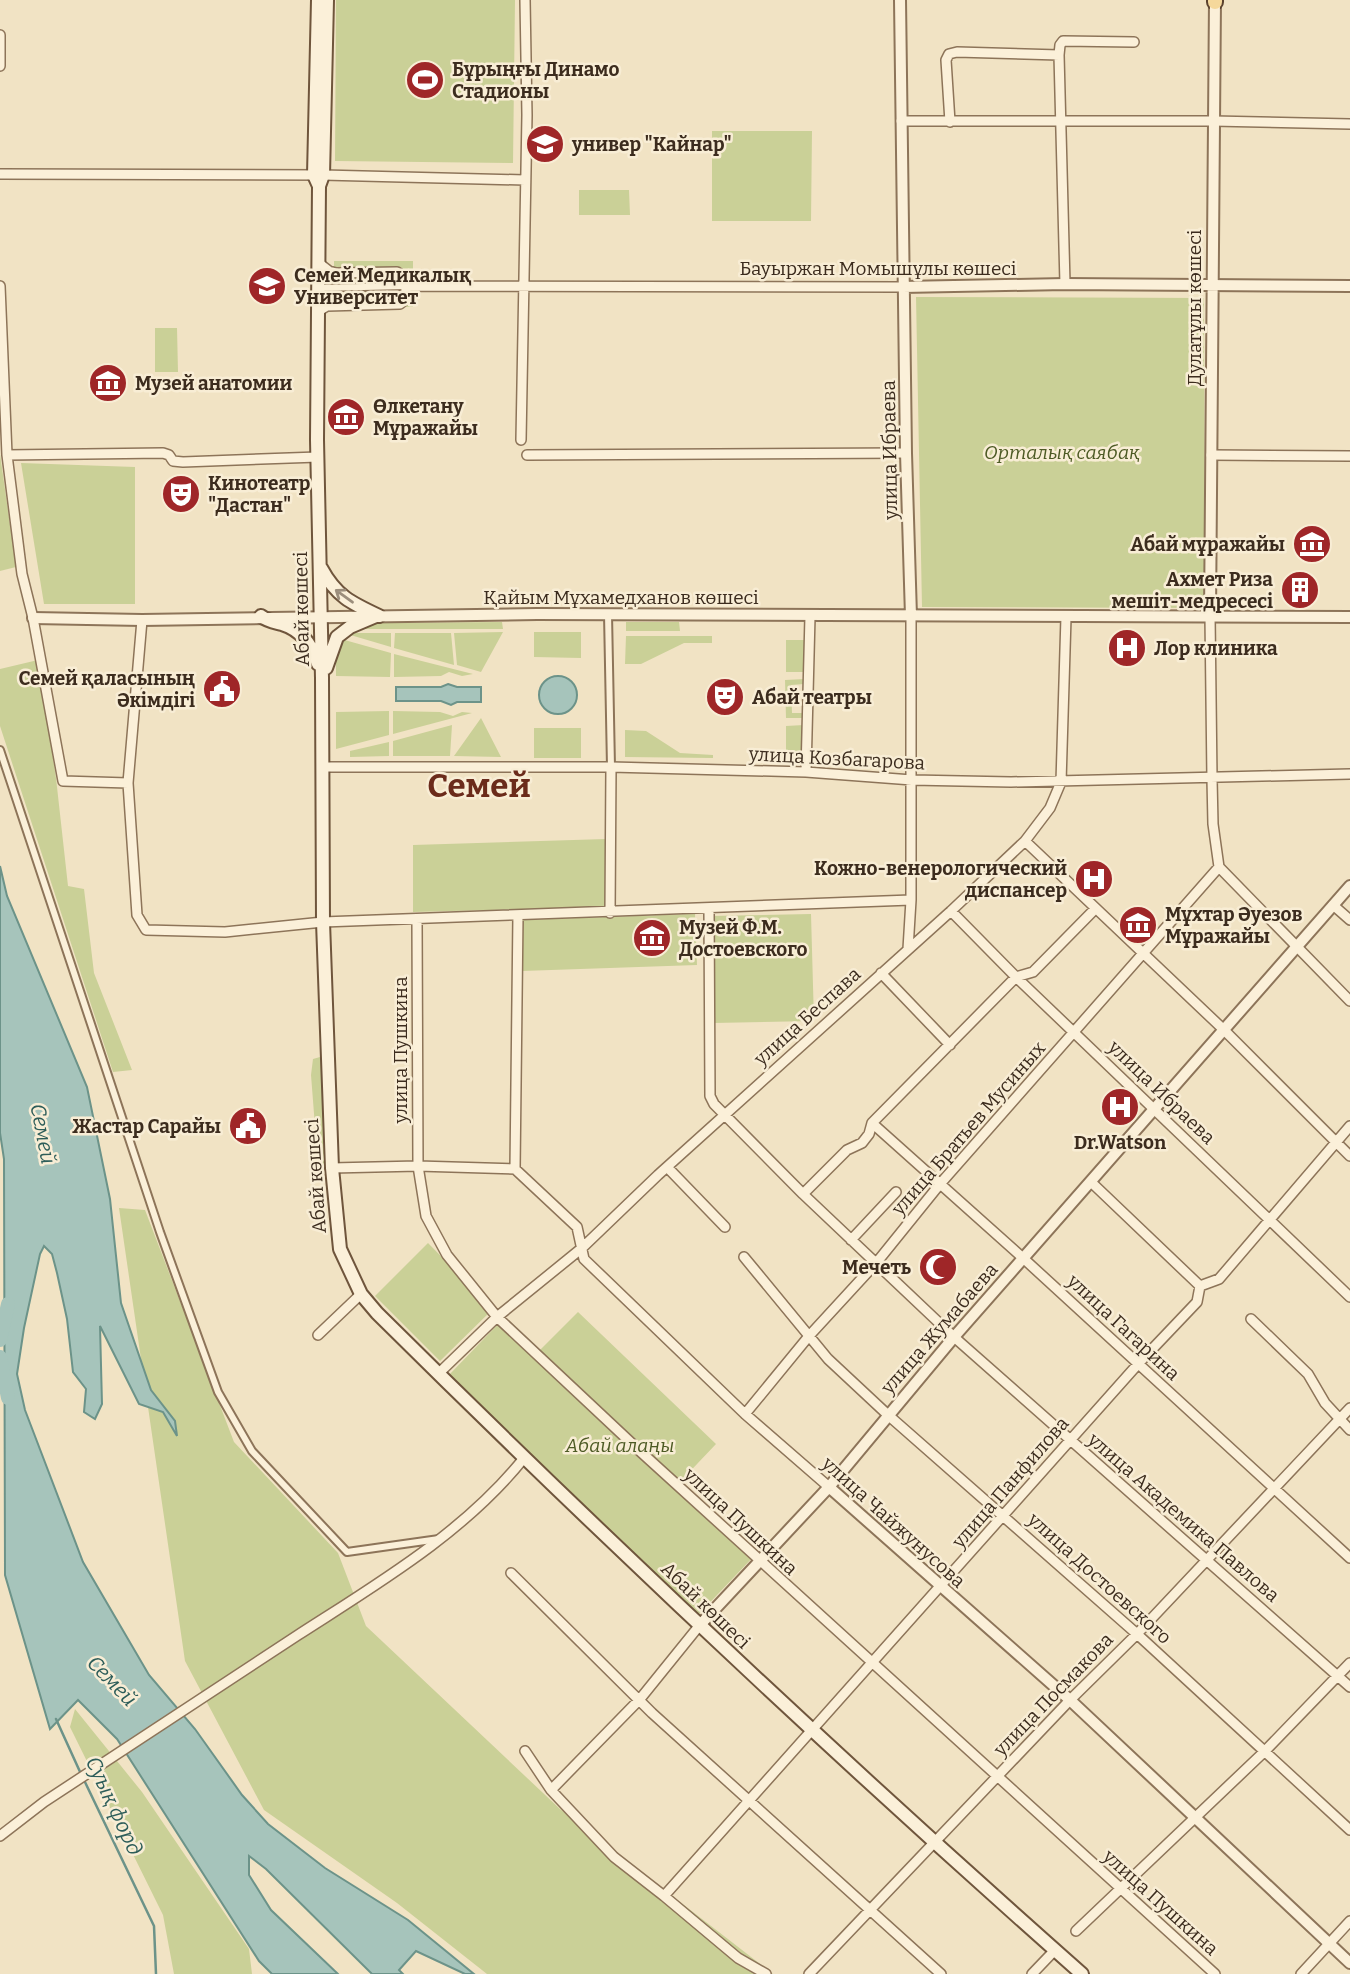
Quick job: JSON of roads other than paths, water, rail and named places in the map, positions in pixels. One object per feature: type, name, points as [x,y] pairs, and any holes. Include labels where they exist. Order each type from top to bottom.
[{"type":"main road","name":"Абай көшесі","points":[[318,0],[318,457],[323,922],[332,1168],[340,1249],[361,1294],[438,1374],[812,1732],[1082,1974]]},
{"type":"main road","name":"Абай көшесі","points":[[319,179],[327,0]]},
{"type":"main road","points":[[320,566],[332,587],[343,597],[377,616]]},
{"type":"main road","points":[[261,616],[301,634],[311,645],[322,678]]},
{"type":"main road","points":[[322,678],[337,637],[350,627],[377,616]]},
{"type":"street","points":[[520,440],[527,115],[525,0]]},
{"type":"street","name":"улица Ибраева","points":[[900,0],[903,287],[911,616],[911,900],[908,949]]},
{"type":"street","name":"Дулатұлы көшесі","points":[[1209,616],[1215,1]]},
{"type":"street","points":[[0,35],[0,66]]},
{"type":"street","points":[[1065,284],[1060,45],[1063,41],[1135,42]]},
{"type":"street","points":[[950,122],[946,61],[949,54],[1059,55]]},
{"type":"street","points":[[901,121],[1350,124]]},
{"type":"street","points":[[0,174],[525,180]]},
{"type":"street","points":[[319,311],[327,306],[400,304],[406,299],[407,286],[403,275],[397,272],[336,273],[328,271],[320,264]]},
{"type":"street","points":[[0,286],[7,455],[22,574],[33,618],[63,781],[128,783]]},
{"type":"street","points":[[319,288],[407,286]]},
{"type":"street","name":"Бауыржан Момышұлы көшесі","points":[[407,286],[1350,286]]},
{"type":"street","points":[[7,455],[163,453],[169,455],[173,461],[183,463],[318,457]]},
{"type":"street","points":[[527,455],[906,453]]},
{"type":"street","points":[[1211,454],[1350,456]]},
{"type":"street","points":[[608,614],[610,913]]},
{"type":"street","name":"Қайым Мұхамедханов көшесі","points":[[33,618],[142,620],[261,616],[321,618],[608,614],[1350,617]]},
{"type":"street","points":[[806,772],[810,616]]},
{"type":"street","points":[[1209,616],[1213,824],[1219,867],[1350,1001]]},
{"type":"street","name":"улица Беспава","points":[[438,1374],[497,1317],[582,1248],[667,1167],[1025,841],[1050,808],[1061,782],[1066,617]]},
{"type":"street","points":[[142,620],[128,783],[138,915],[146,930],[225,932],[323,922],[911,900]]},
{"type":"street","points":[[0,750],[160,1232],[218,1392],[252,1451],[347,1552],[441,1539]]},
{"type":"street","name":"улица Козбагарова","points":[[323,767],[611,766],[806,772],[912,779],[1061,782],[1350,774]]},
{"type":"street","points":[[1025,841],[1224,1030],[1350,1156]]},
{"type":"street","name":"улица Братьев Мусиных","points":[[745,1414],[809,1336],[877,1262],[940,1184],[1219,867]]},
{"type":"street","name":"улица Жумабаева","points":[[551,1790],[639,1699],[699,1626],[829,1487],[954,1337],[1350,886]]},
{"type":"street","points":[[1333,905],[1350,920]]},
{"type":"street","name":"улица Академика Павлова","points":[[709,909],[710,1096],[724,1116],[954,1337],[1350,1687]]},
{"type":"street","points":[[803,1194],[847,1150],[862,1143],[872,1123],[1016,977],[1033,972],[1095,909]]},
{"type":"street","name":"улица Ибраева","points":[[951,911],[1016,977],[1350,1297]]},
{"type":"street","points":[[332,1168],[418,1166],[515,1169],[518,915]]},
{"type":"street","name":"улица Пушкина","points":[[417,919],[418,1166],[426,1216],[447,1255],[497,1317],[760,1563],[873,1662],[1215,1974]]},
{"type":"street","points":[[881,973],[950,1045]]},
{"type":"street","name":"улица Гагарина","points":[[872,1123],[1350,1558]]},
{"type":"street","name":"улица Панфилова","points":[[664,1896],[1138,1364],[1197,1302],[1200,1286],[1219,1279],[1350,1126]]},
{"type":"street","points":[[667,1167],[725,1227]]},
{"type":"street","name":"улица Чайжунусова","points":[[515,1169],[577,1227],[584,1259],[745,1414],[1070,1700],[1350,1963]]},
{"type":"street","points":[[1091,1182],[1200,1286]]},
{"type":"street","points":[[851,1240],[896,1192]]},
{"type":"street","name":"улица Достоевского","points":[[744,1257],[828,1359],[1137,1634],[1350,1830]]},
{"type":"street","points":[[318,1335],[361,1294]]},
{"type":"street","points":[[1251,1319],[1308,1374],[1314,1388],[1350,1430]]},
{"type":"street","name":"улица Посмакова","points":[[809,1974],[1070,1700],[1137,1634],[1350,1408]]},
{"type":"street","points":[[0,1836],[44,1802],[441,1539],[505,1482],[524,1458]]},
{"type":"street","points":[[510,1573],[652,1713],[942,1974]]},
{"type":"street","points":[[1076,1931],[1265,1751],[1350,1663]]},
{"type":"street","points":[[525,1751],[551,1790],[614,1857],[738,1958],[766,1974]]},
{"type":"street","points":[[1301,1974],[1350,1921]]},
{"type":"street","points":[[1032,1974],[1055,1950]]},
{"type":"water","points":[[558,676],[571,682],[577,695],[571,708],[558,714],[545,708],[539,695],[545,682]]},
{"type":"water","points":[[448,684],[457,687],[481,687],[481,702],[457,702],[451,705],[441,701],[396,701],[396,687],[441,687]]},
{"type":"water","points":[[0,866],[7,896],[87,1087],[110,1199],[121,1303],[151,1390],[175,1421],[177,1436],[163,1412],[139,1404],[100,1326],[102,1404],[95,1419],[84,1412],[86,1389],[73,1372],[67,1319],[57,1273],[52,1254],[44,1246],[24,1328],[17,1374],[25,1410],[83,1562],[149,1675],[195,1729],[242,1795],[268,1824],[325,1868],[408,1920],[474,1974],[465,1974],[416,1951],[399,1970],[403,1974],[372,1974],[266,1869],[249,1856],[249,1875],[271,1910],[338,1974],[272,1974],[259,1961],[117,1739],[78,1700],[50,1729],[5,1575]]},
{"type":"waterway","name":"Семей","points":[[0,1340],[8,1304]]},
{"type":"waterway","name":"Семей","points":[[0,1357],[8,1398]]},
{"type":"waterway","name":"Суық форд","points":[[56,1719],[81,1774]]},
{"type":"waterway","name":"Суық форд","points":[[84,1780],[154,1926],[156,1974]]},
{"type":"place","name":"Бұрыңғы Динамо Стадионы","points":[[425,80]]},
{"type":"place","name":"универ \"Кайнар\"","points":[[545,144]]},
{"type":"place","name":"Семей Медикалық Университет","points":[[267,286]]},
{"type":"place","name":"Музей анатомии","points":[[108,383]]},
{"type":"place","name":"Өлкетану Мұражайы","points":[[346,417]]},
{"type":"place","name":"Кинотеатр \"Дастан\"","points":[[181,494]]},
{"type":"place","name":"Абай мұражайы","points":[[1312,544]]},
{"type":"place","name":"Ахмет Риза мешіт-медресесі","points":[[1300,590]]},
{"type":"place","name":"Лор клиника","points":[[1127,648]]},
{"type":"place","name":"Семей қаласының Әкімдігі","points":[[222,689]]},
{"type":"place","name":"Абай театры","points":[[725,697]]},
{"type":"place","name":"Кожно-венерологический диспансер","points":[[1094,879]]},
{"type":"place","name":"Мұхтар Әуезов Мұражайы","points":[[1138,925]]},
{"type":"place","name":"Музей Ф.М. Достоевского","points":[[652,938]]},
{"type":"place","name":"Dr.Watson","points":[[1120,1107]]},
{"type":"place","name":"Жастар Сарайы","points":[[248,1126]]},
{"type":"place","name":"Мечеть","points":[[938,1267]]},
{"type":"district","name":"Семей","points":[[479,785]]},
{"type":"park label","name":"Орталық саябақ","points":[[1062,452]]},
{"type":"park label","name":"Абай алаңы","points":[[620,1445]]}]
